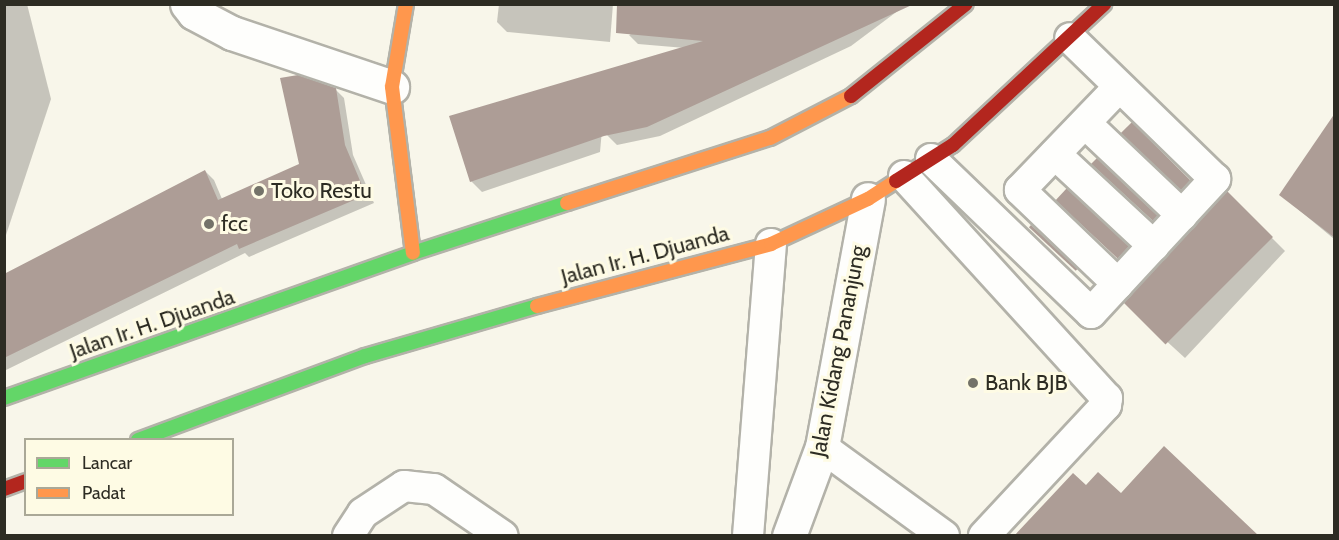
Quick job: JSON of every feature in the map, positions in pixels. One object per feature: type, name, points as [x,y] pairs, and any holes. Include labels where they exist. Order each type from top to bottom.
[{"type":"main road","points":[[406,4],[392,87],[413,253]]},
{"type":"main road","name":"Jalan Ir. H. Djuanda","points":[[4,398],[413,253],[770,138],[847,99],[966,4]]},
{"type":"main road","name":"Jalan Ir. H. Djuanda","points":[[143,438],[365,356],[664,270],[771,244],[868,199],[952,145],[1070,38],[1104,4]]},
{"type":"main road","points":[[4,489],[24,482]]},
{"type":"street","points":[[187,4],[194,13],[232,33],[392,87]]},
{"type":"street","name":"Jalan Kidang Pananjung","points":[[789,536],[822,447],[868,199]]},
{"type":"lane","points":[[931,159],[1091,313],[1215,179],[1070,38]]},
{"type":"lane","points":[[1118,284],[1020,190],[1119,87]]},
{"type":"lane","points":[[1085,123],[1182,215]]},
{"type":"lane","points":[[1055,154],[1154,246]]},
{"type":"lane","points":[[904,176],[1107,398],[1106,405],[984,536]]},
{"type":"lane","points":[[748,536],[771,244]]},
{"type":"lane","points":[[822,447],[944,536]]},
{"type":"lane","points":[[348,536],[363,513],[404,486],[434,489],[502,536]]},
{"type":"building","points":[[617,4],[914,4],[647,127],[604,136],[470,182],[449,116],[703,41],[616,33]]},
{"type":"building","points":[[298,75],[336,88],[345,145],[366,195],[239,249],[237,244],[4,358],[4,274],[205,170],[218,200],[299,164],[280,78]]},
{"type":"building","points":[[1335,113],[1335,238],[1279,195]]},
{"type":"building","points":[[1132,122],[1191,181],[1179,192],[1121,133]]},
{"type":"building","points":[[1097,158],[1158,216],[1153,221],[1091,164]]},
{"type":"building","points":[[1067,188],[1129,246],[1118,258],[1055,200]]},
{"type":"building","points":[[1227,191],[1273,237],[1165,344],[1120,298]]},
{"type":"building","points":[[1031,225],[1078,269],[1076,271],[1029,227]]},
{"type":"building","points":[[1164,446],[1259,536],[1014,536],[1073,473],[1086,485],[1098,472],[1121,493]]},
{"type":"traffic: fast","points":[[4,398],[413,253],[567,203]]},
{"type":"traffic: fast","points":[[143,438],[365,356],[537,306]]},
{"type":"traffic: slow","points":[[406,4],[392,87],[413,253]]},
{"type":"traffic: slow","points":[[567,203],[770,138],[851,96]]},
{"type":"traffic: slow","points":[[537,306],[771,244],[868,199],[896,181]]},
{"type":"traffic: jam","points":[[851,96],[966,4]]},
{"type":"traffic: jam","points":[[896,181],[953,145],[1104,4]]},
{"type":"traffic: jam","points":[[4,489],[24,482]]},
{"type":"place","name":"Toko Restu","points":[[259,191]]},
{"type":"place","name":"fcc","points":[[209,224]]},
{"type":"place","name":"Bank BJB","points":[[973,383]]}]
